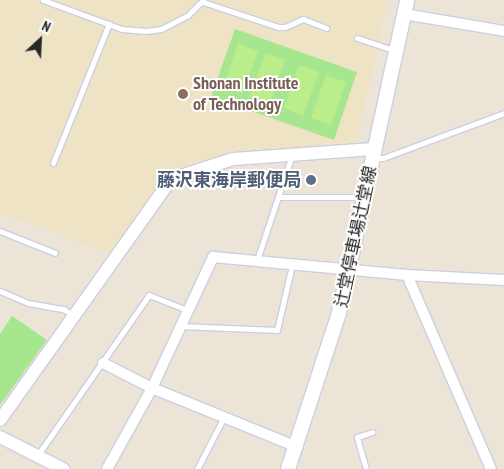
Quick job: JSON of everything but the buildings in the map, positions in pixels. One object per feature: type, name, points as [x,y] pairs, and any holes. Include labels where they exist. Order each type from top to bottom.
[{"type":"main road","name":"辻堂停車場辻堂線","points":[[288,469],[326,360],[349,268],[407,0]]},
{"type":"street","points":[[404,14],[504,31]]},
{"type":"street","points":[[0,420],[170,179],[233,159],[373,153]]},
{"type":"street","points":[[107,469],[152,388],[179,326],[213,257],[292,262],[407,275],[503,282]]},
{"type":"street","points":[[407,275],[491,469]]},
{"type":"street","points":[[102,362],[152,388],[296,447]]},
{"type":"street","points":[[0,437],[63,469]]},
{"type":"lane","points":[[43,0],[109,24],[146,31],[161,29],[188,14],[203,1],[278,27],[285,28],[303,19],[326,28]]},
{"type":"lane","points":[[54,163],[109,24]]},
{"type":"lane","points":[[357,38],[396,51]]},
{"type":"lane","points":[[373,153],[383,158],[504,113]]},
{"type":"lane","points":[[257,260],[293,155]]},
{"type":"lane","points":[[279,197],[364,197]]},
{"type":"lane","points":[[0,231],[55,254]]},
{"type":"lane","points":[[179,326],[277,330],[292,262]]},
{"type":"lane","points":[[0,291],[28,303],[63,309],[74,315]]},
{"type":"lane","points":[[37,456],[149,295],[187,310]]},
{"type":"lane","points":[[198,469],[224,416]]},
{"type":"lane","points":[[366,469],[357,437],[372,432]]},
{"type":"shaded area","name":"Shonan Institute of Technology","points":[[0,0],[387,0],[356,144],[232,152],[167,173],[111,253],[0,213]]},
{"type":"green space","points":[[235,29],[357,72],[334,140],[211,97]]},
{"type":"green space","points":[[238,43],[258,51],[242,94],[223,87]]},
{"type":"green space","points":[[265,53],[285,60],[270,103],[250,96]]},
{"type":"green space","points":[[299,65],[319,72],[303,116],[284,108]]},
{"type":"green space","points":[[326,75],[346,82],[331,125],[311,118]]},
{"type":"green space","points":[[12,316],[47,340],[0,405],[0,334]]},
{"type":"place","name":"Shonan Institute of Technology","points":[[183,94]]},
{"type":"place","name":"藤沢東海岸郵便局","points":[[311,180]]}]
